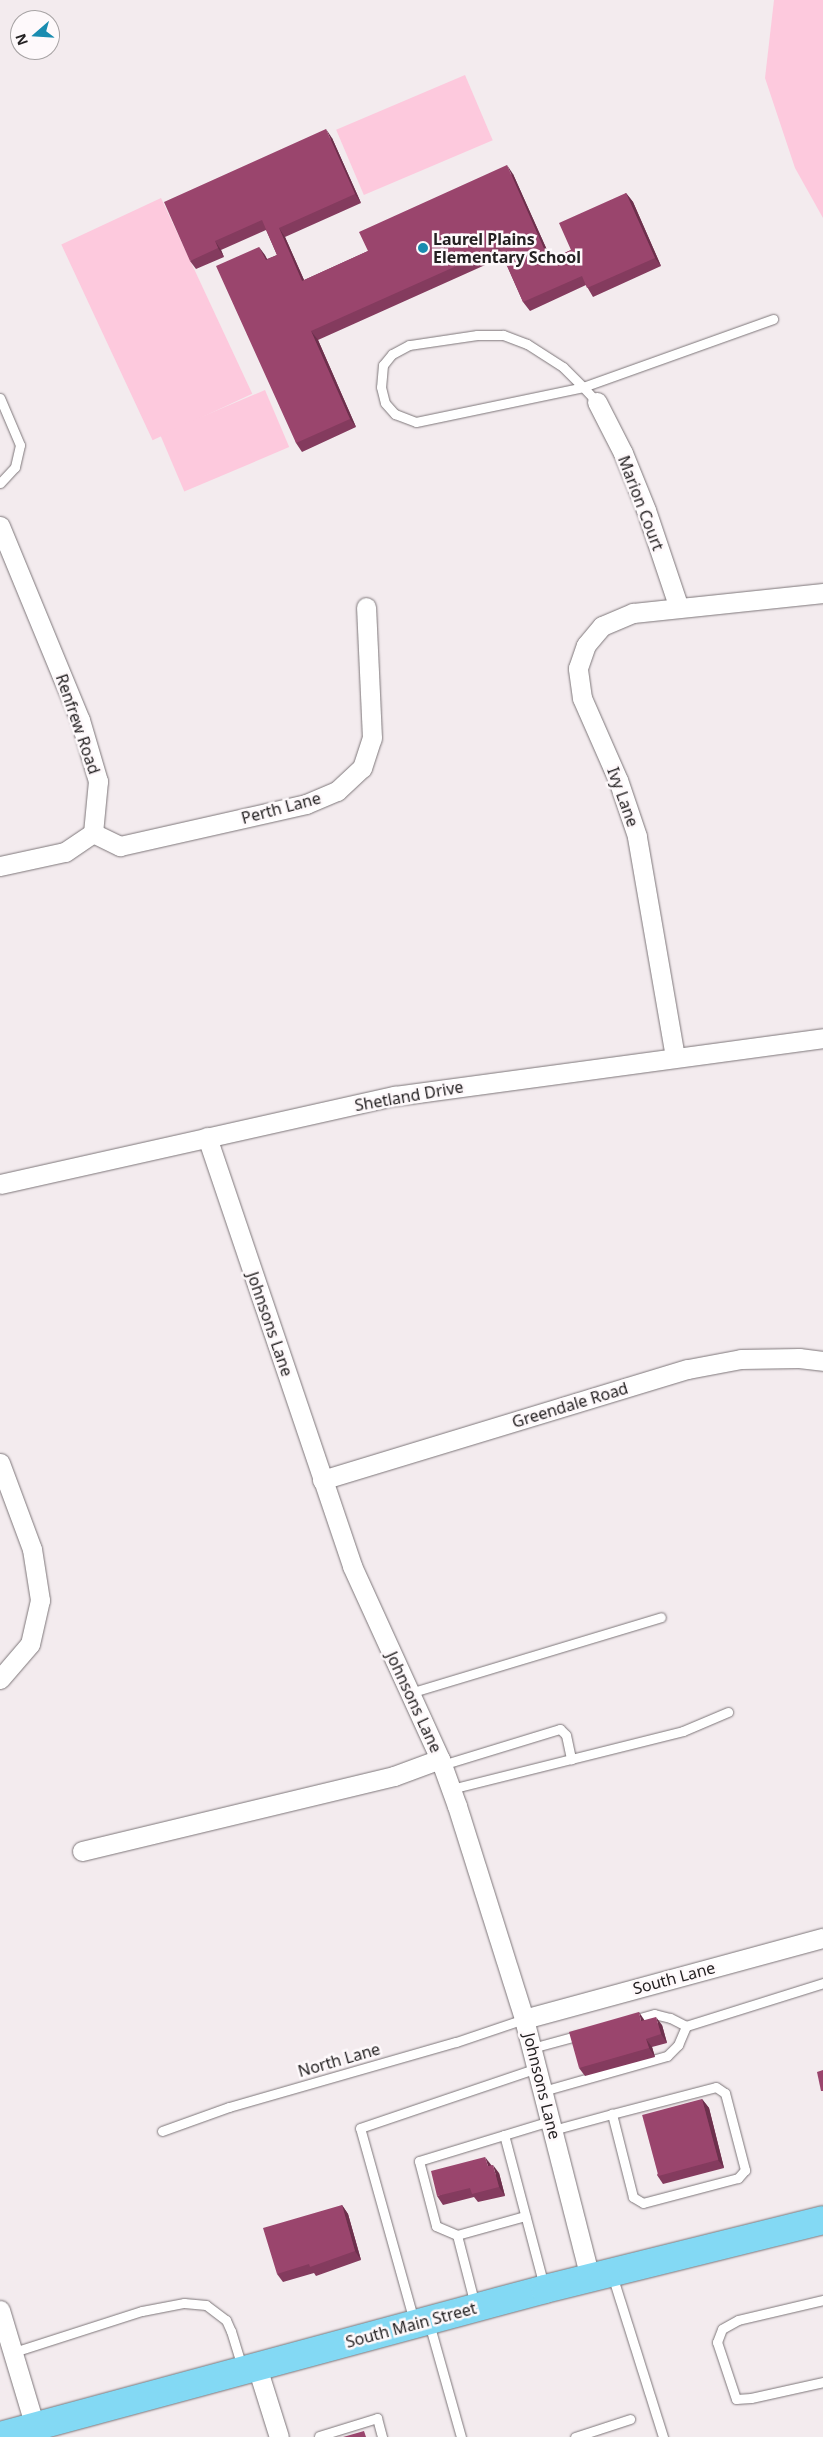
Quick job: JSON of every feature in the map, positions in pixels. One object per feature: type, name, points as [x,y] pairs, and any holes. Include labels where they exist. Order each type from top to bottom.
[{"type":"main road","name":"South Main Street","points":[[0,2436],[601,2274],[823,2220]]},
{"type":"street","name":"Marion Court","points":[[597,402],[623,453],[646,510],[679,608]]},
{"type":"street","name":"Renfrew Road","points":[[1,528],[80,720],[98,781],[93,833]]},
{"type":"street","name":"Ivy Lane","points":[[675,1057],[637,836],[618,780],[582,698],[578,668],[586,645],[602,626],[633,613],[823,593]]},
{"type":"street","name":"Perth Lane","points":[[93,833],[120,846],[306,804],[338,791],[362,768],[372,738],[366,607]]},
{"type":"street","points":[[0,866],[65,852],[93,833]]},
{"type":"street","name":"Shetland Drive","points":[[0,1184],[394,1096],[823,1038]]},
{"type":"street","name":"Johnsons Lane","points":[[207,1137],[352,1566],[441,1762],[451,1789],[524,2019],[552,2125],[601,2274]]},
{"type":"street","name":"Greendale Road","points":[[322,1480],[688,1369],[741,1359],[799,1358],[823,1361]]},
{"type":"street","points":[[0,1463],[32,1549],[40,1600],[30,1644],[0,1678]]},
{"type":"street","points":[[82,1851],[394,1776],[441,1762]]},
{"type":"street","name":"South Lane","points":[[524,2019],[823,1938]]},
{"type":"street","points":[[0,2310],[35,2427]]},
{"type":"street","points":[[250,2369],[279,2437]]},
{"type":"lane","points":[[597,402],[583,387],[563,367],[527,344],[503,336],[477,335],[409,345],[392,354],[383,365],[381,387],[385,402],[395,414],[416,422],[583,387],[773,319]]},
{"type":"lane","points":[[0,398],[20,445],[15,467],[0,483]]},
{"type":"lane","points":[[410,1693],[662,1617]]},
{"type":"lane","points":[[451,1789],[682,1731],[728,1712]]},
{"type":"lane","points":[[441,1762],[560,1729],[566,1735],[571,1759]]},
{"type":"lane","points":[[626,2022],[654,2014],[670,2018],[686,2026],[823,1983]]},
{"type":"lane","name":"North Lane","points":[[162,2131],[229,2107],[456,2042],[524,2019]]},
{"type":"lane","points":[[543,2091],[667,2056],[678,2045],[686,2026]]},
{"type":"lane","points":[[532,2048],[588,2032]]},
{"type":"lane","points":[[461,2437],[421,2322],[360,2128],[537,2068]]},
{"type":"lane","points":[[525,2216],[457,2235],[436,2226],[419,2161],[504,2135],[612,2114],[716,2087],[725,2092],[745,2170],[738,2178],[643,2203],[634,2197],[612,2114]]},
{"type":"lane","points":[[504,2135],[545,2289]]},
{"type":"lane","points":[[457,2235],[476,2308]]},
{"type":"lane","points":[[601,2274],[663,2437]]},
{"type":"lane","points":[[823,2300],[738,2320],[722,2329],[717,2342],[736,2399],[751,2398],[823,2382]]},
{"type":"lane","points":[[14,2352],[142,2311],[184,2303],[206,2305],[226,2320],[250,2369]]},
{"type":"lane","points":[[319,2436],[377,2418],[382,2437]]},
{"type":"lane","points":[[575,2437],[630,2420]]},
{"type":"shaded area","points":[[774,0],[823,0],[823,218],[795,168],[765,78]]},
{"type":"shaded area","points":[[465,75],[493,140],[364,195],[336,130]]},
{"type":"shaded area","points":[[161,198],[252,394],[153,440],[61,244]]},
{"type":"shaded area","points":[[265,390],[289,447],[184,492],[160,435]]},
{"type":"building","points":[[326,129],[355,194],[279,228],[302,281],[368,251],[359,232],[507,165],[549,260],[571,250],[559,223],[626,193],[655,258],[587,288],[582,276],[523,302],[499,247],[311,331],[350,419],[296,443],[216,266],[259,247],[266,260],[277,255],[262,220],[215,241],[218,248],[190,261],[164,202]]},
{"type":"building","points":[[639,2012],[641,2021],[656,2017],[661,2034],[646,2039],[649,2048],[579,2068],[569,2032]]},
{"type":"building","points":[[823,2070],[823,2091],[821,2091],[817,2072]]},
{"type":"building","points":[[702,2099],[718,2160],[658,2176],[642,2115]]},
{"type":"building","points":[[485,2157],[488,2166],[493,2165],[499,2187],[472,2194],[470,2188],[437,2196],[431,2171]]},
{"type":"building","points":[[342,2205],[355,2251],[310,2267],[309,2264],[277,2274],[263,2228]]},
{"type":"building","points":[[364,2431],[366,2437],[343,2437]]},
{"type":"place","name":"Laurel Plains Elementary School","points":[[423,248]]}]
